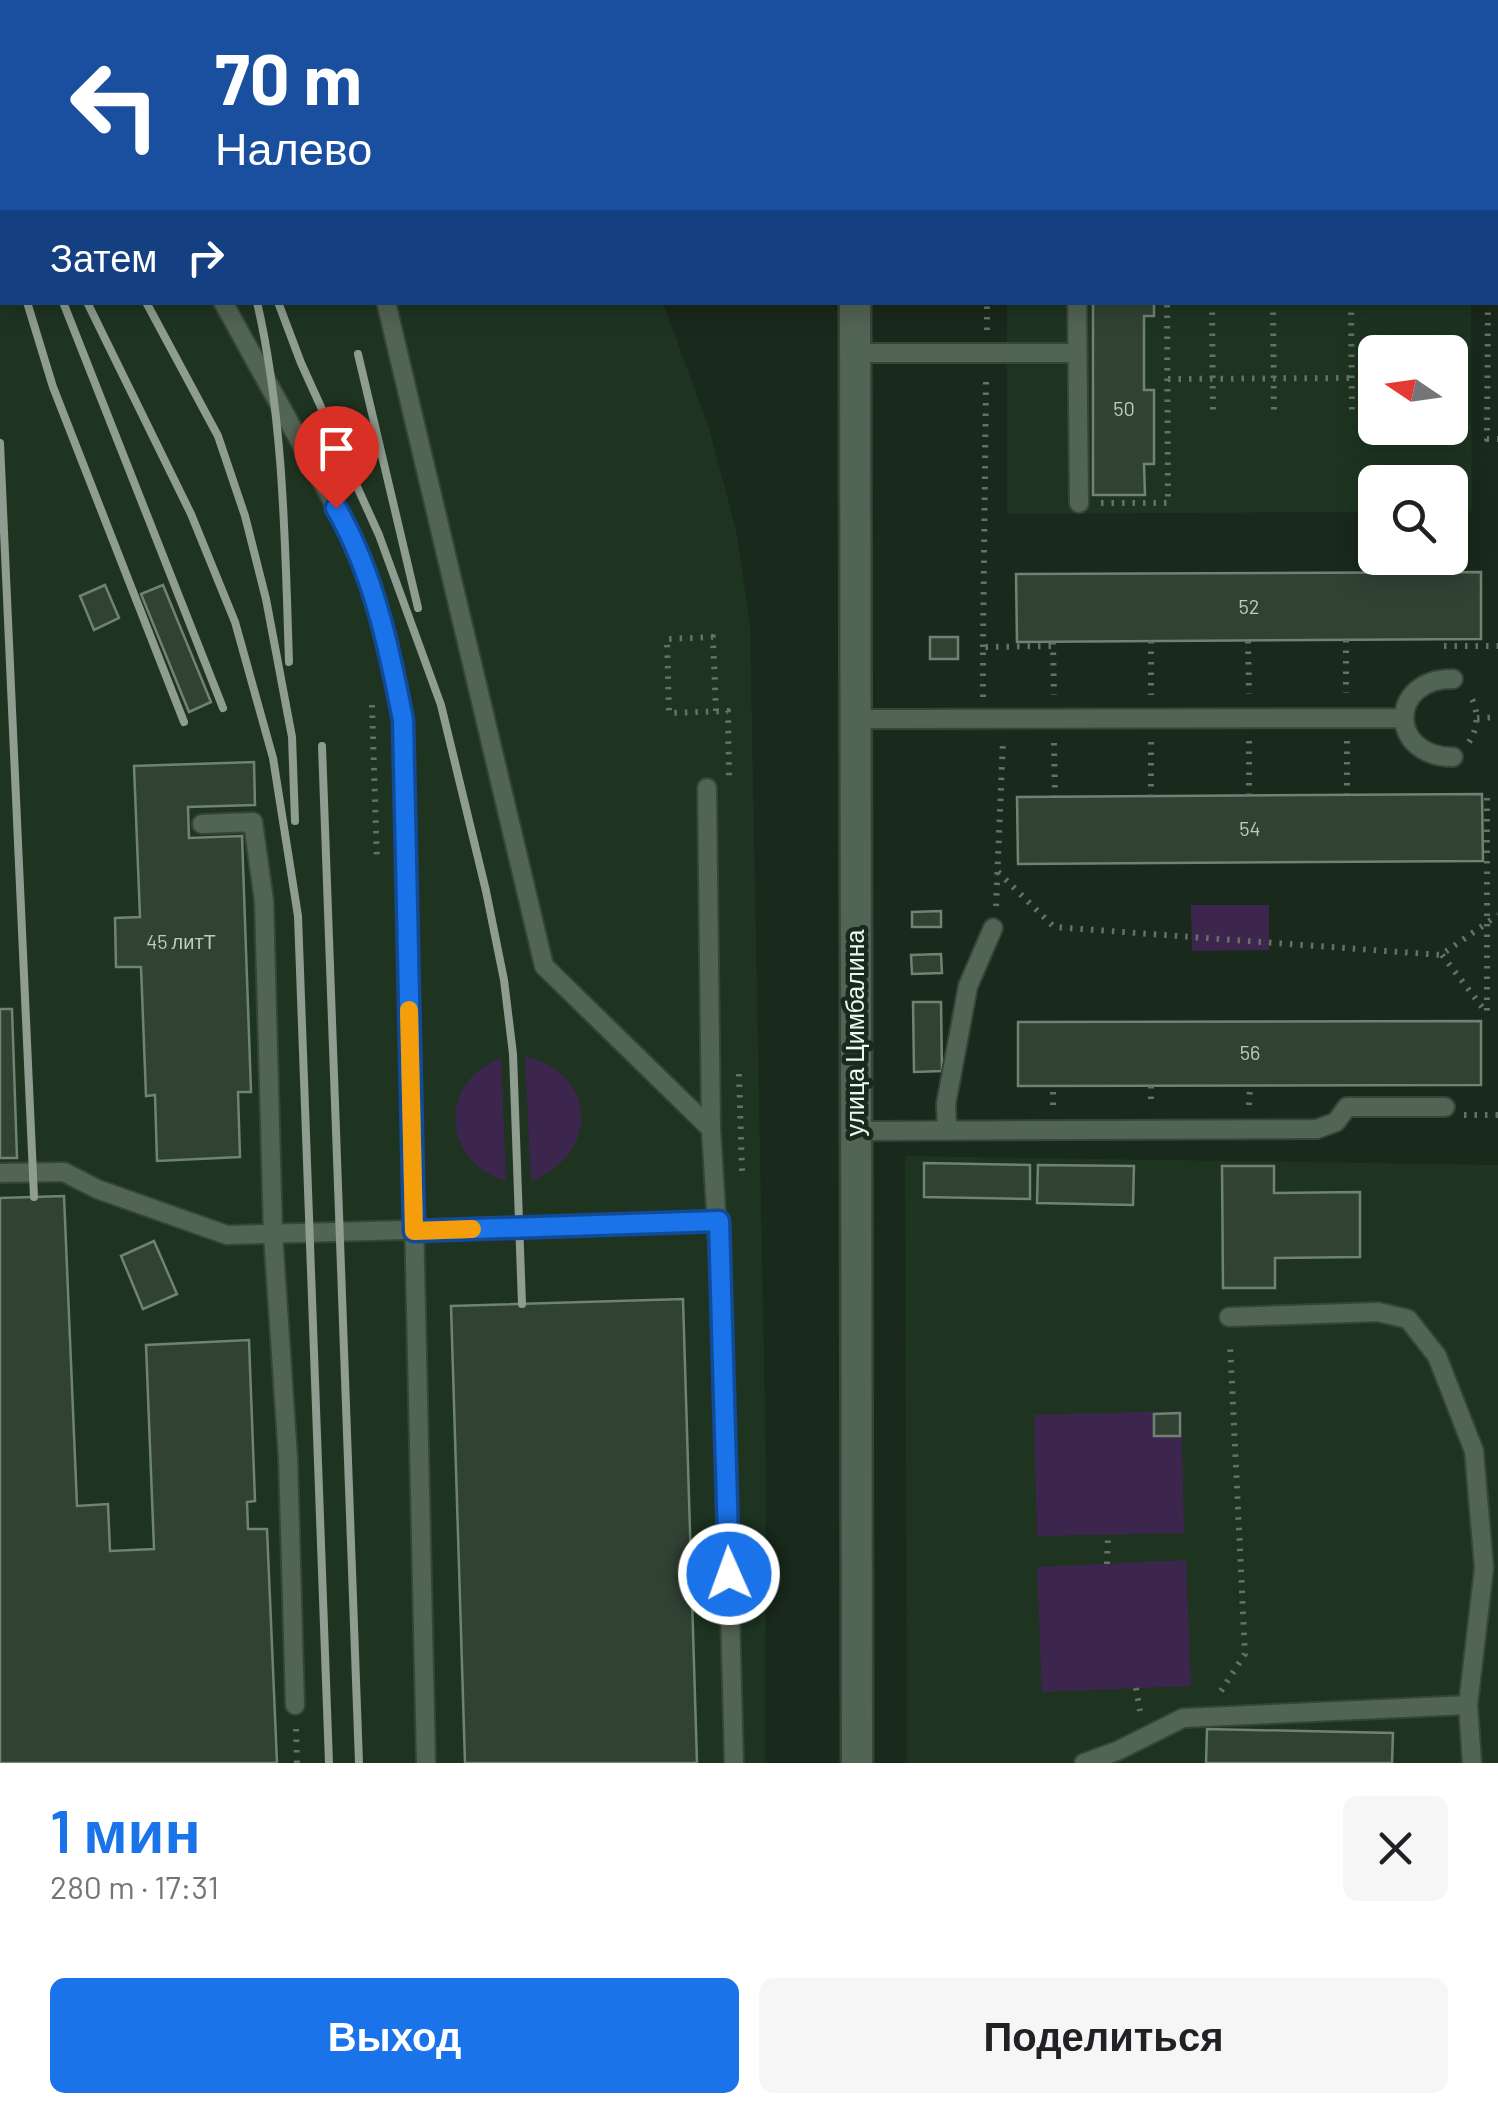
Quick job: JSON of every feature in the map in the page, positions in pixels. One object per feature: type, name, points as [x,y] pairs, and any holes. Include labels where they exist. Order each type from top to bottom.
[{"type":"street","name":"улица Цимбалина","points":[[855,305],[857,1763]]},
{"type":"lane","points":[[225,305],[352,536],[387,637],[403,720],[426,1763]]},
{"type":"lane","points":[[387,305],[544,966],[712,1128]]},
{"type":"lane","points":[[1078,305],[1080,503]]},
{"type":"lane","points":[[855,353],[1078,353]]},
{"type":"lane","points":[[1453,679],[1435,679],[1419,686],[1408,700],[1404,718],[1408,735],[1418,749],[1435,756],[1453,757]]},
{"type":"lane","points":[[856,718],[1404,718]]},
{"type":"lane","points":[[707,788],[712,1128],[719,1221],[734,1763]]},
{"type":"lane","points":[[202,824],[253,822],[264,901],[273,1234],[288,1458],[295,1705]]},
{"type":"lane","points":[[947,1130],[946,1104],[968,986],[994,928]]},
{"type":"lane","points":[[855,1130],[1317,1129],[1336,1122],[1348,1107],[1444,1107]]},
{"type":"lane","points":[[0,1173],[64,1172],[97,1189],[227,1235],[719,1221]]},
{"type":"lane","points":[[1229,1318],[1378,1312],[1408,1320],[1437,1356],[1474,1452],[1476,1471],[1484,1568],[1468,1705],[1472,1763]]},
{"type":"lane","points":[[1084,1763],[1183,1718],[1468,1705]]},
{"type":"path","points":[[983,718],[987,305]]},
{"type":"path","points":[[1080,503],[1168,503],[1167,305]]},
{"type":"path","points":[[1212,305],[1212,416]]},
{"type":"path","points":[[1273,305],[1274,416]]},
{"type":"path","points":[[1351,305],[1352,416]]},
{"type":"path","points":[[1488,305],[1488,439],[1498,438]]},
{"type":"path","points":[[1167,379],[1351,378]]},
{"type":"path","points":[[669,713],[667,639],[682,638],[713,637],[716,711]]},
{"type":"path","points":[[983,647],[1053,646]]},
{"type":"path","points":[[1444,646],[1498,646]]},
{"type":"path","points":[[1453,679],[1466,688],[1477,718],[1474,734],[1453,757]]},
{"type":"path","points":[[372,701],[378,878]]},
{"type":"path","points":[[998,889],[1004,718]]},
{"type":"path","points":[[1477,718],[1498,718]]},
{"type":"path","points":[[1441,955],[1487,1013],[1486,798]]},
{"type":"path","points":[[998,872],[1054,927],[1441,955],[1498,915]]},
{"type":"path","points":[[1203,1717],[1245,1654],[1229,1318]]},
{"type":"path","points":[[1107,1564],[1108,1535]]},
{"type":"path","points":[[295,1705],[297,1763]]},
{"type":"shaded area","points":[[0,305],[664,305],[709,428],[736,530],[750,624],[766,1466],[765,1763],[0,1763]]},
{"type":"shaded area","points":[[1007,305],[1471,305],[1472,511],[1468,511],[1468,465],[1358,465],[1358,512],[1007,514]]},
{"type":"shaded area","points":[[1191,905],[1269,905],[1269,950],[1192,951]]},
{"type":"shaded area","points":[[525,1056],[549,1065],[566,1079],[577,1096],[581,1115],[579,1134],[569,1153],[554,1169],[531,1181]]},
{"type":"shaded area","points":[[501,1058],[506,1181],[485,1171],[469,1157],[459,1140],[456,1121],[458,1102],[466,1085],[480,1069]]},
{"type":"shaded area","points":[[905,1156],[1498,1165],[1498,1763],[907,1763]]},
{"type":"shaded area","points":[[1181,1411],[1184,1533],[1037,1536],[1034,1415]]},
{"type":"shaded area","points":[[1186,1560],[1191,1686],[1042,1692],[1037,1567]]},
{"type":"building","points":[[1093,305],[1154,305],[1154,316],[1144,316],[1144,390],[1154,390],[1154,464],[1144,464],[1145,495],[1093,495]]},
{"type":"building","points":[[1481,572],[1481,639],[1017,642],[1016,574]]},
{"type":"building","points":[[105,585],[119,618],[94,630],[80,596]]},
{"type":"building","points":[[163,585],[211,702],[189,712],[141,594]]},
{"type":"building","points":[[930,637],[958,637],[958,659],[930,659]]},
{"type":"building","points":[[254,762],[255,805],[188,807],[189,838],[242,836],[251,1092],[238,1092],[240,1157],[157,1161],[155,1095],[146,1096],[141,967],[116,967],[115,918],[140,917],[134,766]]},
{"type":"building","points":[[1482,794],[1483,861],[1018,864],[1017,797]]},
{"type":"building","points":[[941,911],[941,927],[912,927],[912,912]]},
{"type":"building","points":[[941,954],[942,973],[912,974],[911,955]]},
{"type":"building","points":[[913,1002],[941,1002],[942,1071],[914,1072]]},
{"type":"building","points":[[0,1009],[12,1009],[17,1158],[0,1158]]},
{"type":"building","points":[[1481,1021],[1481,1085],[1018,1086],[1018,1022]]},
{"type":"building","points":[[924,1163],[1030,1165],[1030,1199],[924,1197]]},
{"type":"building","points":[[1038,1165],[1134,1166],[1133,1205],[1037,1203]]},
{"type":"building","points":[[1222,1166],[1274,1166],[1274,1193],[1360,1192],[1360,1257],[1275,1258],[1275,1288],[1223,1288]]},
{"type":"building","points":[[64,1196],[77,1506],[108,1504],[110,1551],[154,1549],[146,1345],[249,1340],[255,1501],[247,1502],[248,1529],[267,1529],[277,1763],[0,1763],[0,1198]]},
{"type":"building","points":[[154,1241],[177,1294],[143,1309],[121,1256]]},
{"type":"building","points":[[683,1299],[697,1763],[465,1763],[451,1306]]},
{"type":"building","points":[[1180,1413],[1180,1436],[1154,1436],[1154,1414]]},
{"type":"building","points":[[1207,1729],[1393,1733],[1392,1763],[1206,1763]]},
{"type":"railway","points":[[28,305],[53,387],[184,722]]},
{"type":"railway","points":[[64,305],[223,708]]},
{"type":"railway","points":[[88,305],[191,514],[235,622],[273,758],[298,916],[329,1763]]},
{"type":"railway","points":[[148,305],[218,436],[245,516],[266,599],[292,737],[295,821]]},
{"type":"railway","points":[[258,305],[278,436],[289,662]]},
{"type":"railway","points":[[279,305],[301,363],[379,535],[441,705],[504,980],[513,1054],[522,1304]]},
{"type":"railway","points":[[358,354],[418,608]]},
{"type":"railway","points":[[0,443],[34,1197]]},
{"type":"railway","points":[[322,746],[359,1763]]},
{"type":"slow traffic","points":[[409,1010],[414,1231],[472,1229]]},
{"type":"route","points":[[336,508],[352,536],[387,637],[403,720],[414,1231],[719,1221],[729,1574]]}]
